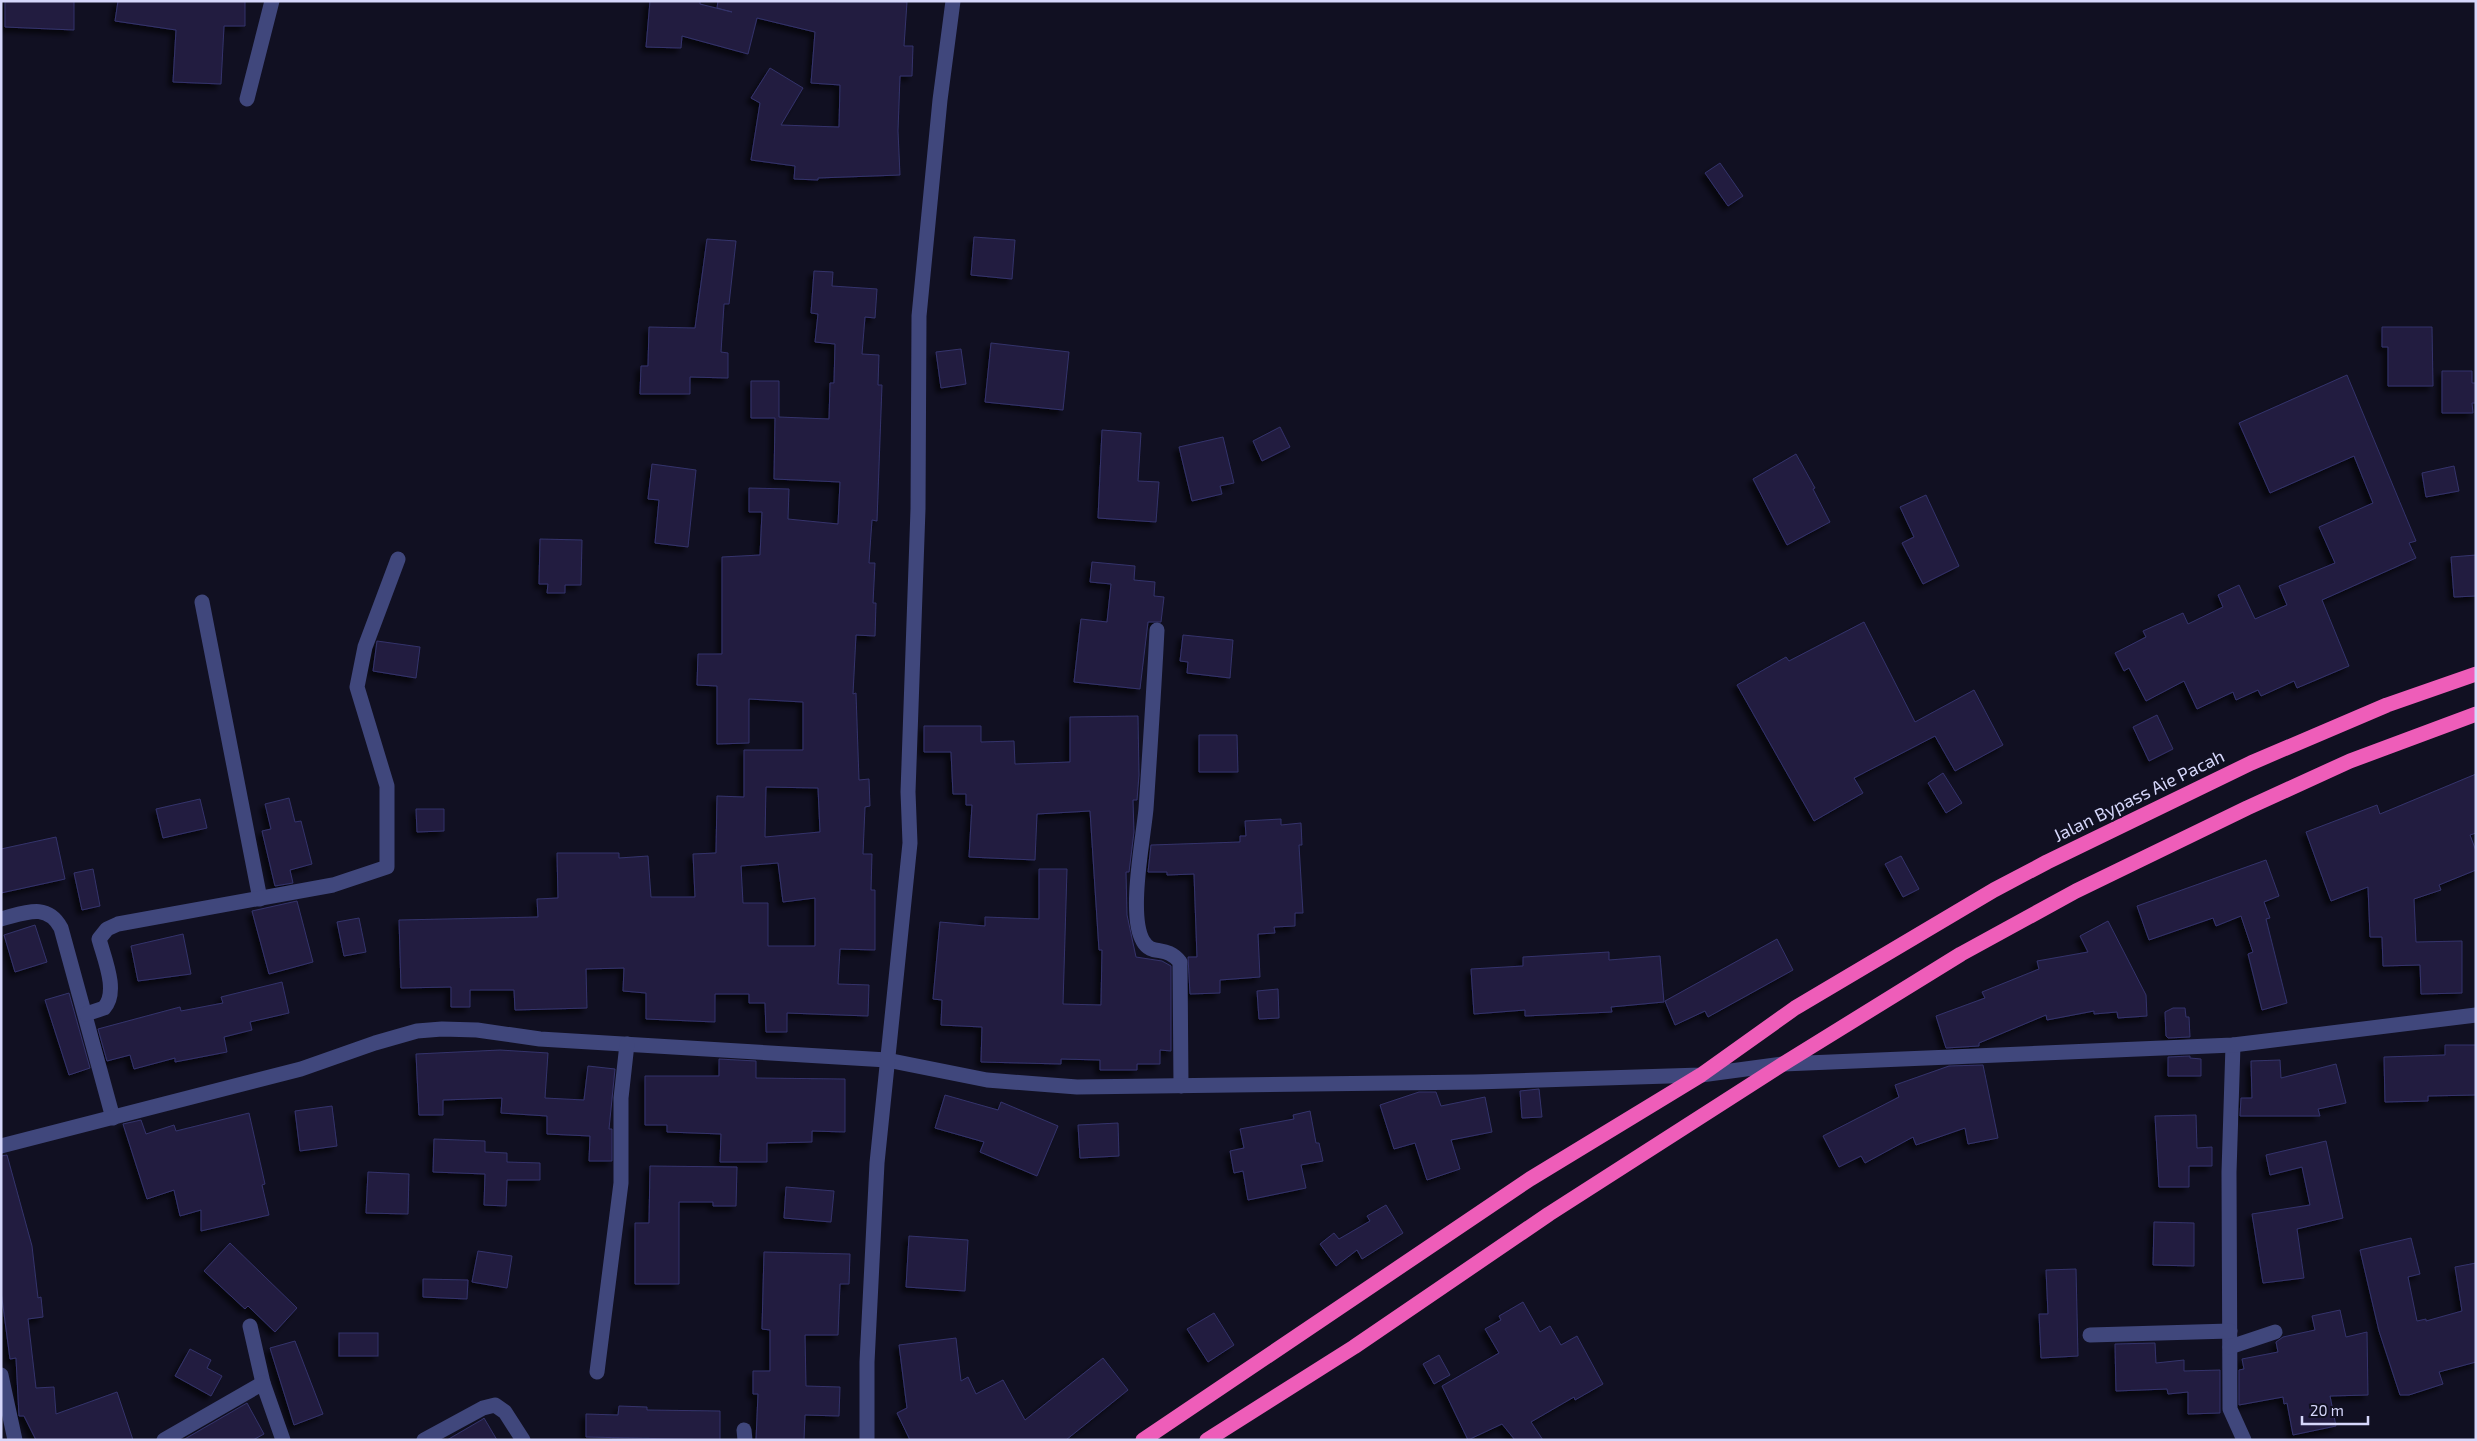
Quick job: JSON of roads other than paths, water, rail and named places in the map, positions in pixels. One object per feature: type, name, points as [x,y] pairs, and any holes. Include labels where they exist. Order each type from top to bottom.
[{"type":"highway","name":"Jalan Bypass Aie Pacah","points":[[1143,1440],[1530,1179],[1701,1076],[1794,1008],[1994,890],[2159,807],[2328,729],[2476,674]]},
{"type":"highway","points":[[1207,1440],[1354,1347],[1548,1214],[1782,1064],[1854,1022],[1969,949],[2076,891],[2146,856],[2350,761],[2476,714]]},
{"type":"street","points":[[247,99],[272,1]]},
{"type":"street","points":[[867,1440],[867,1362],[876,1163],[910,843],[908,792],[918,509],[919,316],[940,100],[953,1]]},
{"type":"street","points":[[86,1014],[104,1008],[111,997],[111,987],[99,939],[107,929],[118,924],[333,885],[387,867],[387,786],[357,687],[365,647],[398,559]]},
{"type":"street","points":[[202,602],[260,898]]},
{"type":"street","points":[[1158,630],[1146,810],[1136,907],[1137,924],[1146,946],[1152,950],[1169,951],[1180,962],[1181,1086]]},
{"type":"street","points":[[1,919],[32,911],[49,913],[55,917],[61,928],[86,1014],[113,1118]]},
{"type":"street","points":[[1,1146],[301,1069],[375,1043],[417,1031],[442,1029],[478,1030],[540,1039],[887,1060],[987,1080],[1038,1086],[1181,1086],[1701,1076],[1782,1064],[2233,1045],[2476,1016]]},
{"type":"street","points":[[597,1372],[621,1183],[621,1098],[627,1044]]},
{"type":"street","points":[[2233,1045],[2229,1172],[2230,1409],[2244,1440]]},
{"type":"street","points":[[250,1326],[263,1383],[283,1440]]},
{"type":"street","points":[[2090,1335],[2230,1330]]},
{"type":"street","points":[[2230,1346],[2275,1332]]},
{"type":"street","points":[[1,1375],[15,1440]]},
{"type":"street","points":[[164,1440],[263,1383]]},
{"type":"street","points":[[424,1440],[483,1408],[495,1405],[505,1412],[523,1440]]}]
